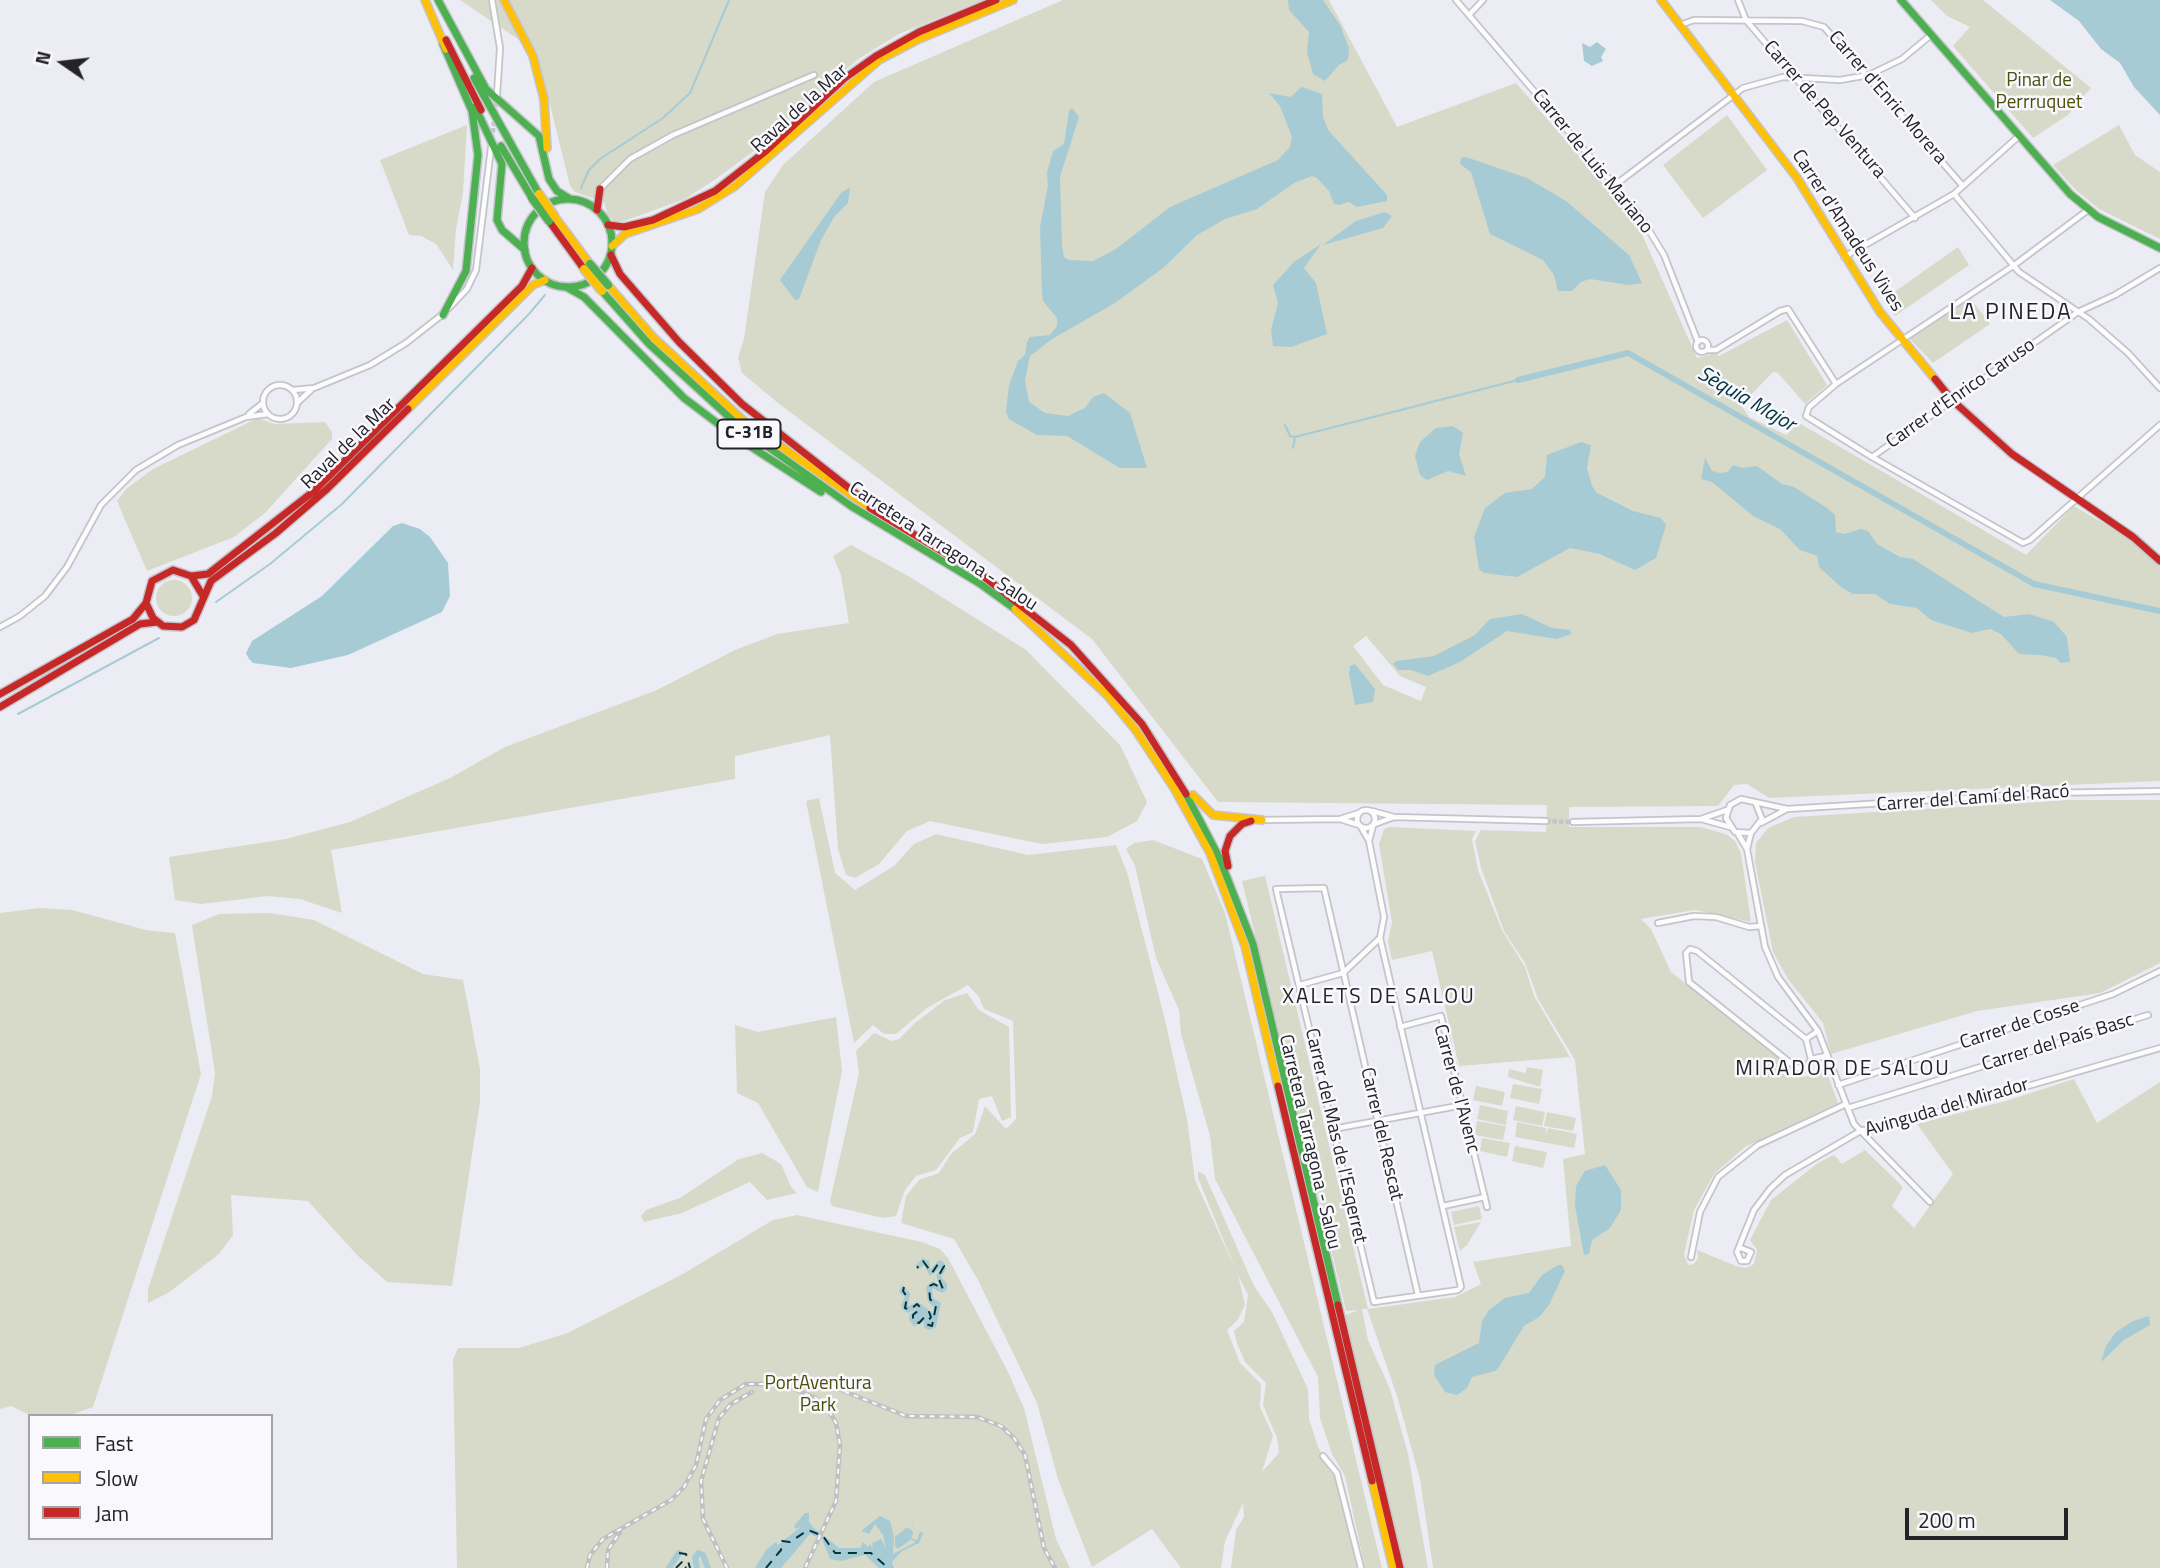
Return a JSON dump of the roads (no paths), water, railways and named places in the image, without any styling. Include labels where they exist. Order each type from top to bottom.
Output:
[{"type":"main road","points":[[426,0],[472,111],[478,155],[467,271],[443,315]]},
{"type":"main road","name":"C-31B","points":[[426,0],[495,136],[536,196]]},
{"type":"main road","points":[[437,0],[486,89],[539,136],[551,184],[570,199]]},
{"type":"main road","name":"C-31B","points":[[437,0],[492,115],[536,196]]},
{"type":"main road","points":[[504,0],[525,35],[538,73],[545,111],[547,172]]},
{"type":"main road","name":"Raval de la Mar","points":[[608,225],[624,227],[653,220],[715,191],[766,150],[845,78],[876,56],[919,32],[996,0]]},
{"type":"main road","name":"Raval de la Mar","points":[[611,251],[625,234],[698,209],[735,186],[840,91],[879,60],[918,40],[1013,0]]},
{"type":"main road","name":"Carrer d'Amadeus Vives","points":[[1661,0],[1801,184],[1843,257],[1901,339],[1952,400],[2012,454],[2075,500],[2133,537],[2160,561]]},
{"type":"main road","points":[[1901,0],[2019,136],[2088,210],[2160,248]]},
{"type":"main road","points":[[443,44],[501,158],[503,179],[496,208],[499,225],[525,250],[532,268],[545,280],[584,297],[684,398],[733,435],[849,510],[921,548]]},
{"type":"main road","points":[[597,210],[600,189]]},
{"type":"main road","points":[[583,202],[600,189]]},
{"type":"main road","name":"Carretera Tarragona - Salou","points":[[536,196],[649,344],[740,427],[851,506],[921,548],[1031,621],[1099,686],[1135,729],[1164,771],[1210,853],[1245,946],[1393,1568]]},
{"type":"main road","points":[[525,250],[527,229],[536,214],[553,202],[570,199],[583,202],[597,210],[608,225],[611,251],[620,274],[679,342],[742,404],[806,457],[919,538]]},
{"type":"main road","points":[[566,287],[583,285],[594,279],[603,270],[611,251]]},
{"type":"main road","name":"Raval de la Mar","points":[[0,694],[133,619],[146,603],[149,585],[161,574],[179,571],[191,576],[208,574],[314,491],[508,301],[527,281],[532,268]]},
{"type":"main road","name":"Raval de la Mar","points":[[0,707],[82,661],[140,624],[157,622],[169,627],[188,624],[201,609],[203,596],[211,581],[276,533],[327,489],[533,285],[545,280]]},
{"type":"main road","name":"Carretera Tarragona - Salou","points":[[605,288],[654,338],[744,421],[854,499],[983,576],[1071,645],[1128,707],[1161,754],[1207,830],[1235,892],[1271,1017],[1400,1568]]},
{"type":"main road","points":[[191,576],[199,585],[203,596]]},
{"type":"main road","points":[[146,603],[157,622]]},
{"type":"main road","points":[[1161,754],[1208,812],[1227,818],[1262,820]]},
{"type":"main road","points":[[1235,892],[1225,856],[1226,846],[1242,824],[1262,820]]},
{"type":"street","points":[[492,0],[499,38],[498,95]]},
{"type":"street","name":"Carrer de Luis Mariano","points":[[1456,0],[1639,214],[1664,255],[1698,342],[1706,342],[1707,350],[1716,350],[1787,309],[1836,384]]},
{"type":"street","points":[[1469,15],[1483,0]]},
{"type":"street","name":"Carrer de Pep Ventura","points":[[1738,0],[1746,20],[1915,218]]},
{"type":"street","name":"Carrer d'Enric Morera","points":[[1680,25],[1694,20],[1801,20],[1820,25],[1832,33],[1962,185]]},
{"type":"street","points":[[1615,186],[1733,95],[1760,81],[1794,76],[1840,80],[1869,75],[1902,59],[1931,35]]},
{"type":"street","points":[[600,189],[630,159],[673,135],[814,75]]},
{"type":"street","points":[[1843,257],[1954,194],[2019,136]]},
{"type":"street","points":[[246,417],[263,402],[265,394],[273,387],[283,385],[293,390],[314,388],[370,365],[406,343],[443,315],[467,289],[476,270],[491,148]]},
{"type":"street","points":[[1954,194],[2013,266],[2078,312],[2128,353],[2160,388]]},
{"type":"street","points":[[2088,210],[2013,266],[1836,384],[1806,411],[1808,420],[2023,543],[2030,540],[2160,425]]},
{"type":"street","name":"Carrer d'Enrico Caruso","points":[[1872,457],[2078,312],[2115,295],[2160,268]]},
{"type":"street","points":[[0,627],[20,616],[45,596],[67,567],[101,505],[136,470],[171,449],[246,417],[268,414],[280,420],[288,418],[298,403],[314,388]]},
{"type":"street","points":[[293,390],[298,403]]},
{"type":"street","points":[[263,402],[268,414]]},
{"type":"street","name":"Carrer del Camí del Racó","points":[[1756,803],[1787,809],[2046,793],[2160,791]]},
{"type":"street","points":[[1701,819],[1728,809],[1741,799],[1756,803],[1762,815],[1760,823],[1751,833],[1747,849]]},
{"type":"street","points":[[1728,809],[1730,827]]},
{"type":"street","name":"Carrer del Camí del Racó","points":[[1760,823],[1787,809]]},
{"type":"street","points":[[1262,820],[1340,819],[1370,811],[1394,817],[1546,821]]},
{"type":"street","points":[[1369,841],[1374,815],[1370,811]]},
{"type":"street","points":[[1360,813],[1361,825],[1369,841],[1384,916],[1380,938],[1443,1206],[1459,1288],[1418,1295]]},
{"type":"street","points":[[1340,819],[1361,825],[1373,825],[1394,817]]},
{"type":"street","points":[[1573,822],[1701,819],[1730,827],[1738,833],[1747,849],[1765,947],[1778,977],[1818,1031],[1854,1124],[1930,1202]]},
{"type":"street","points":[[1738,833],[1751,833]]},
{"type":"street","name":"Carrer del Rescat","points":[[1276,889],[1324,888],[1418,1295]]},
{"type":"street","name":"Carrer del Mas de l'Esqerret","points":[[1276,889],[1374,1302],[1418,1295]]},
{"type":"street","points":[[1658,923],[1694,916],[1716,917],[1749,927],[1761,926]]},
{"type":"street","points":[[1300,985],[1343,973],[1380,938]]},
{"type":"street","points":[[1690,949],[1698,951],[1806,1039],[1811,1059],[1802,1070],[1689,982],[1686,953],[1690,949]]},
{"type":"street","name":"Carrer de Cosse","points":[[1838,1085],[2113,994],[2160,971]]},
{"type":"street","name":"Carrer de l'Avenc","points":[[1400,1027],[1441,1016],[1487,1207]]},
{"type":"street","name":"Carrer del País Basc","points":[[1691,1256],[1699,1212],[1718,1177],[1758,1145],[1847,1106],[2148,1016]]},
{"type":"street","points":[[1806,1039],[1818,1031]]},
{"type":"street","name":"Avinguda del Mirador","points":[[1741,1248],[1744,1231],[1754,1210],[1770,1189],[1793,1170],[1862,1130],[1875,1130],[2160,1048]]},
{"type":"street","points":[[1811,1059],[1826,1056]]},
{"type":"street","points":[[1333,1129],[1463,1105]]},
{"type":"street","points":[[1443,1206],[1485,1197]]},
{"type":"street","points":[[1323,1456],[1337,1473],[1361,1568]]},
{"type":"water","points":[[1288,0],[1323,0],[1340,25],[1349,48],[1348,60],[1339,65],[1325,81],[1313,74],[1307,52],[1309,32],[1289,10]]},
{"type":"water","points":[[2050,0],[2160,0],[2160,115],[2134,87],[2120,63],[2101,49],[2079,21]]},
{"type":"water","points":[[1597,42],[1606,49],[1601,57],[1603,61],[1592,66],[1584,61],[1582,43],[1590,47]]},
{"type":"water","points":[[1302,87],[1322,94],[1323,117],[1328,130],[1387,195],[1387,201],[1357,207],[1349,202],[1339,205],[1334,204],[1329,191],[1317,178],[1312,176],[1294,183],[1257,209],[1225,219],[1197,235],[1163,268],[1115,303],[1052,339],[1030,356],[1025,381],[1029,402],[1045,413],[1068,416],[1085,408],[1093,397],[1104,393],[1130,413],[1147,468],[1120,468],[1067,436],[1037,435],[1009,419],[1006,412],[1009,385],[1018,361],[1025,355],[1027,342],[1030,337],[1050,335],[1057,326],[1057,318],[1043,301],[1040,227],[1048,186],[1047,172],[1053,151],[1064,144],[1069,111],[1072,108],[1079,117],[1060,177],[1062,246],[1064,257],[1069,260],[1093,261],[1116,249],[1170,207],[1278,160],[1290,147],[1292,137],[1280,106],[1269,93],[1290,97]]},
{"type":"water","points":[[1466,157],[1527,178],[1566,201],[1629,255],[1642,283],[1629,285],[1590,279],[1581,282],[1572,291],[1558,291],[1554,275],[1543,260],[1490,234],[1471,172],[1460,164],[1461,158]]},
{"type":"water","points":[[850,187],[848,203],[834,217],[821,240],[799,299],[795,300],[780,280],[841,193]]},
{"type":"water","points":[[1385,212],[1392,216],[1383,228],[1323,245],[1356,221]]},
{"type":"water","points":[[1321,244],[1304,268],[1316,283],[1327,334],[1291,347],[1273,346],[1271,330],[1278,303],[1273,285],[1294,262]]},
{"type":"water","points":[[1453,426],[1463,433],[1459,454],[1466,476],[1448,471],[1427,480],[1420,475],[1415,456],[1420,442],[1436,428]]},
{"type":"water","points":[[1581,442],[1591,445],[1587,468],[1597,493],[1633,511],[1661,518],[1666,525],[1656,558],[1635,570],[1600,554],[1570,548],[1517,577],[1484,573],[1479,569],[1474,537],[1485,508],[1505,493],[1532,489],[1545,477],[1547,455]]},
{"type":"water","points":[[1705,458],[1712,471],[1720,473],[1728,472],[1733,465],[1742,468],[1757,466],[1782,484],[1794,487],[1827,508],[1835,515],[1836,532],[1844,534],[1861,529],[1868,531],[1877,544],[1900,557],[1913,559],[2004,617],[2029,614],[2054,622],[2067,637],[2070,662],[2061,663],[2056,658],[2019,654],[2001,634],[1990,629],[1972,633],[1931,620],[1917,608],[1890,604],[1875,594],[1853,594],[1819,567],[1817,556],[1800,550],[1780,529],[1753,516],[1712,482],[1701,479]]},
{"type":"water","points":[[402,523],[420,529],[430,537],[448,563],[450,596],[442,612],[348,655],[291,668],[253,663],[249,659],[246,653],[252,641],[322,596],[393,526]]},
{"type":"water","points":[[1522,614],[1552,628],[1570,630],[1571,634],[1557,639],[1507,631],[1460,662],[1428,676],[1411,670],[1398,670],[1393,664],[1396,661],[1434,656],[1475,635],[1490,619]]},
{"type":"water","points":[[1355,664],[1375,689],[1373,702],[1355,705],[1349,674],[1350,666]]},
{"type":"water","points":[[1605,1165],[1621,1190],[1621,1210],[1610,1228],[1592,1240],[1589,1254],[1584,1255],[1575,1206],[1576,1186],[1585,1171]]},
{"type":"water","points":[[923,1258],[929,1261],[930,1270],[939,1260],[944,1262],[946,1269],[941,1277],[947,1284],[947,1289],[942,1293],[932,1288],[933,1298],[941,1303],[936,1327],[930,1330],[924,1328],[924,1322],[914,1326],[909,1320],[910,1314],[919,1308],[908,1313],[903,1310],[901,1305],[905,1297],[899,1292],[902,1285],[910,1293],[908,1306],[918,1302],[933,1313],[934,1307],[928,1302],[926,1287],[933,1281],[941,1287],[936,1276],[942,1267],[930,1276],[924,1265],[919,1269],[915,1266]]},
{"type":"water","points":[[1562,1265],[1565,1271],[1549,1305],[1539,1317],[1524,1326],[1499,1367],[1495,1371],[1472,1377],[1467,1388],[1457,1395],[1445,1392],[1434,1375],[1435,1365],[1479,1343],[1482,1321],[1489,1310],[1505,1298],[1529,1293],[1542,1275]]},
{"type":"water","points":[[2149,1316],[2150,1325],[2124,1340],[2101,1362],[2106,1346],[2116,1332],[2133,1321]]},
{"type":"water","points":[[805,1513],[809,1513],[809,1522],[814,1528],[839,1548],[860,1548],[863,1542],[868,1547],[870,1544],[873,1549],[872,1543],[881,1539],[886,1548],[883,1535],[875,1524],[869,1534],[861,1531],[880,1516],[890,1521],[894,1537],[893,1554],[916,1542],[910,1539],[913,1521],[911,1538],[917,1540],[920,1532],[923,1533],[919,1543],[902,1551],[892,1562],[894,1568],[879,1568],[865,1555],[841,1561],[830,1559],[822,1539],[810,1534],[781,1568],[755,1568],[766,1550],[776,1542],[778,1545],[802,1526],[796,1529],[794,1526]]},
{"type":"waterway","points":[[581,188],[589,170],[600,159],[663,118],[690,93],[729,0]]},
{"type":"waterway","points":[[216,602],[270,564],[342,504],[545,295]]},
{"type":"waterway","name":"Sèquia Major","points":[[1518,380],[1628,353],[2034,584],[2160,611]]},
{"type":"waterway","name":"Sèquia Major","points":[[1285,425],[1290,436],[1295,437],[1518,380]]},
{"type":"waterway","name":"Sèquia Major","points":[[1293,448],[1295,437]]},
{"type":"waterway","points":[[18,714],[159,638]]},
{"type":"waterway","points":[[907,1531],[910,1533],[908,1538],[898,1545],[898,1538],[907,1531]]},
{"type":"waterway","points":[[669,1568],[679,1553]]},
{"type":"waterway","points":[[697,1568],[695,1558],[698,1553],[703,1555],[708,1568]]},
{"type":"tunnel","points":[[492,139],[497,99]]},
{"type":"tunnel","points":[[1546,821],[1573,822]]},
{"type":"railway","points":[[587,1568],[590,1555],[603,1539],[671,1500],[684,1487],[696,1465],[706,1419],[720,1400],[746,1384],[784,1384]]},
{"type":"railway","points":[[795,1384],[841,1390],[906,1416],[977,1417],[1001,1426],[1014,1438],[1025,1455],[1044,1548],[1055,1568]]},
{"type":"railway","points":[[796,1390],[816,1398],[829,1411],[836,1423],[840,1445],[836,1501],[805,1568]]},
{"type":"railway","points":[[727,1568],[703,1519],[701,1481],[719,1418],[731,1404],[752,1392]]},
{"type":"railway","points":[[607,1568],[608,1550],[620,1532]]},
{"type":"district","name":"LA PINEDA","points":[[2011,313]]},
{"type":"district","name":"XALETS DE SALOU","points":[[1379,998]]},
{"type":"district","name":"MIRADOR DE SALOU","points":[[1843,1070]]},
{"type":"park label","name":"Pinar de Perrruquet","points":[[2039,92]]},
{"type":"park label","name":"PortAventura Park","points":[[818,1395]]}]
